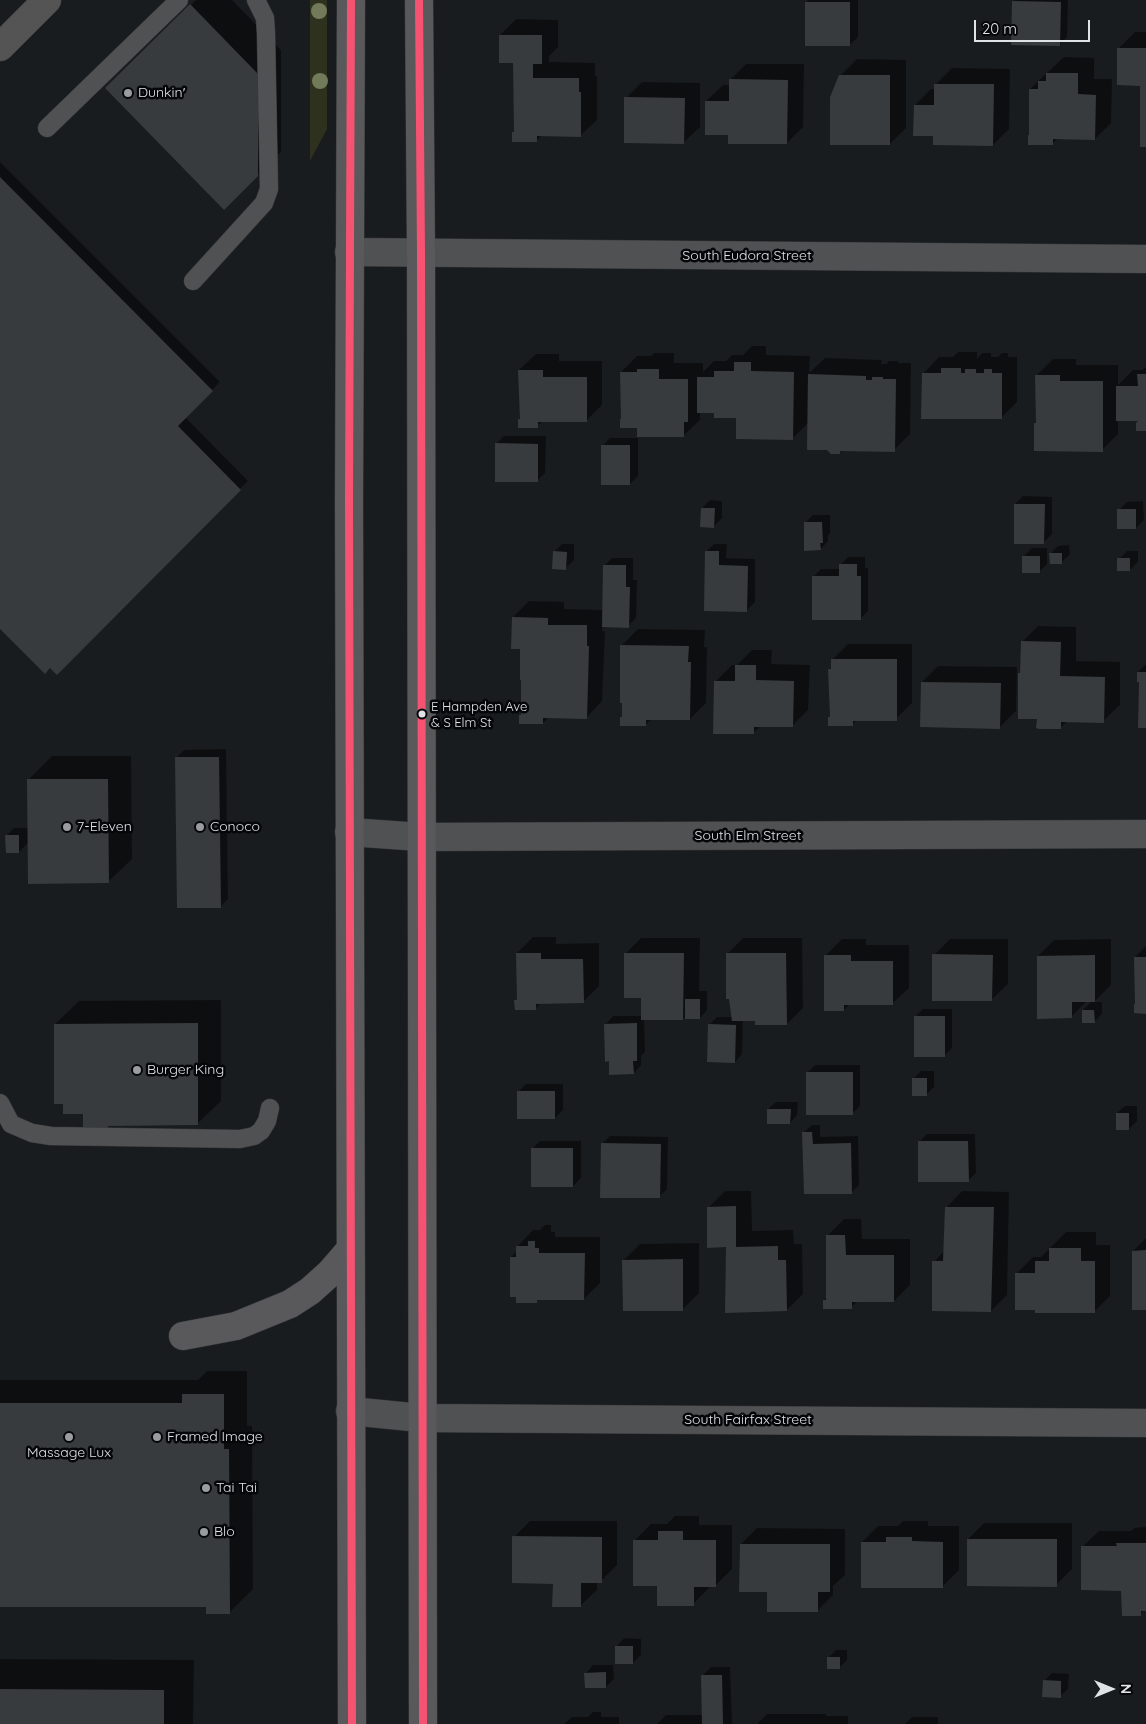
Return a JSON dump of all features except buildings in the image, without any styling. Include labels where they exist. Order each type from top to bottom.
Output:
[{"type":"highway","points":[[351,0],[349,832],[352,1724]]},
{"type":"highway","points":[[419,0],[423,1724]]},
{"type":"highway","points":[[183,1336],[236,1326],[290,1304],[330,1273],[350,1250]]},
{"type":"street","points":[[0,47],[46,0]]},
{"type":"street","name":"South Eudora Street","points":[[349,252],[1146,259]]},
{"type":"street","name":"South Elm Street","points":[[349,832],[421,837],[1146,834]]},
{"type":"street","name":"South Fairfax Street","points":[[350,1411],[421,1418],[1146,1423]]},
{"type":"lane","points":[[47,128],[179,0]]},
{"type":"lane","points":[[193,281],[264,203],[269,189],[265,18],[256,0]]},
{"type":"lane","points":[[0,1103],[11,1124],[32,1133],[51,1136],[240,1139],[254,1136],[261,1132],[267,1122],[270,1108]]},
{"type":"green space","points":[[310,0],[327,0],[327,129],[310,161]]},
{"type":"transit line","points":[[351,0],[349,499],[352,1724]]},
{"type":"transit line","points":[[419,0],[423,1724]]},
{"type":"place","name":"Dunkin'","points":[[128,93]]},
{"type":"place","name":"E Hampden Ave & S Elm St","points":[[422,714]]},
{"type":"place","name":"7-Eleven","points":[[67,827]]},
{"type":"place","name":"Conoco","points":[[200,827]]},
{"type":"place","name":"Burger King","points":[[137,1070]]},
{"type":"place","name":"Massage Lux","points":[[69,1437]]},
{"type":"place","name":"Framed Image","points":[[157,1437]]},
{"type":"place","name":"Tai Tai","points":[[206,1488]]},
{"type":"place","name":"Blo","points":[[204,1532]]}]
